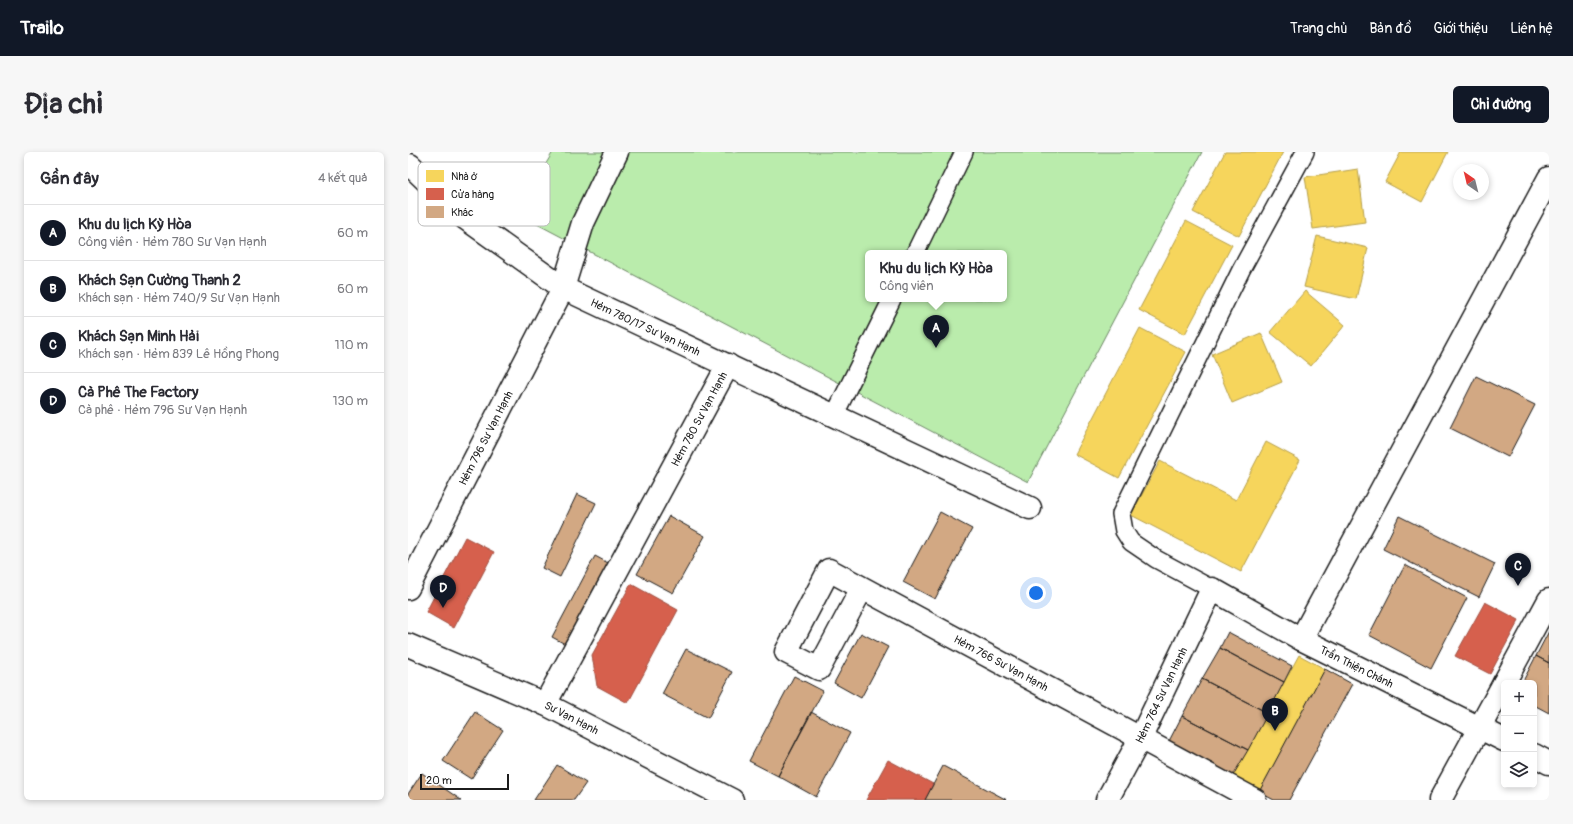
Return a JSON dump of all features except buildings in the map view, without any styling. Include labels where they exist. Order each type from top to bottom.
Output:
[{"type":"street","name":"Hẻm 796 Sư Vạn Hạnh","points":[[408,588],[563,288],[582,223],[617,152]]},
{"type":"street","name":"Hẻm 780/17 Sư Vạn Hạnh","points":[[409,166],[418,174]]},
{"type":"street","points":[[1301,639],[1549,178]]},
{"type":"street","name":"Hẻm 780/17 Sư Vạn Hạnh","points":[[476,226],[563,288],[728,364]]},
{"type":"street","name":"Hẻm 780 Sư Vạn Hạnh","points":[[545,704],[728,364],[834,416],[1030,508]]},
{"type":"street","name":"Hẻm 766 Sư Vạn Hạnh","points":[[862,588],[1140,739],[1256,800]]},
{"type":"street","name":"Trần Thiện Chánh","points":[[1212,589],[1301,639],[1501,738]]},
{"type":"street","name":"Hẻm 764 Sư Vạn Hạnh","points":[[1107,800],[1140,739],[1212,589]]},
{"type":"street","points":[[1506,680],[1549,600]]},
{"type":"street","name":"Sư Vạn Hạnh","points":[[408,645],[545,704],[732,800]]},
{"type":"street","points":[[1440,800],[1501,689]]},
{"type":"street","points":[[1537,757],[1549,763]]},
{"type":"lane","points":[[916,250],[964,152]]},
{"type":"lane","points":[[1212,589],[1156,558],[1131,542],[1124,531],[1121,514],[1241,270],[1304,152]]},
{"type":"lane","points":[[834,416],[891,302]]},
{"type":"green space","points":[[553,152],[1202,152],[1028,482],[541,226],[550,226],[550,162],[547,162]]},
{"type":"place","name":"Khu du lịch Kỳ Hòa","points":[[936,348]]},
{"type":"place","name":"Khách Sạn Minh Hải","points":[[1518,586]]},
{"type":"place","name":"Cà Phê The Factory","points":[[443,608]]},
{"type":"place","name":"Khách Sạn Cường Thanh 2","points":[[1275,731]]}]
